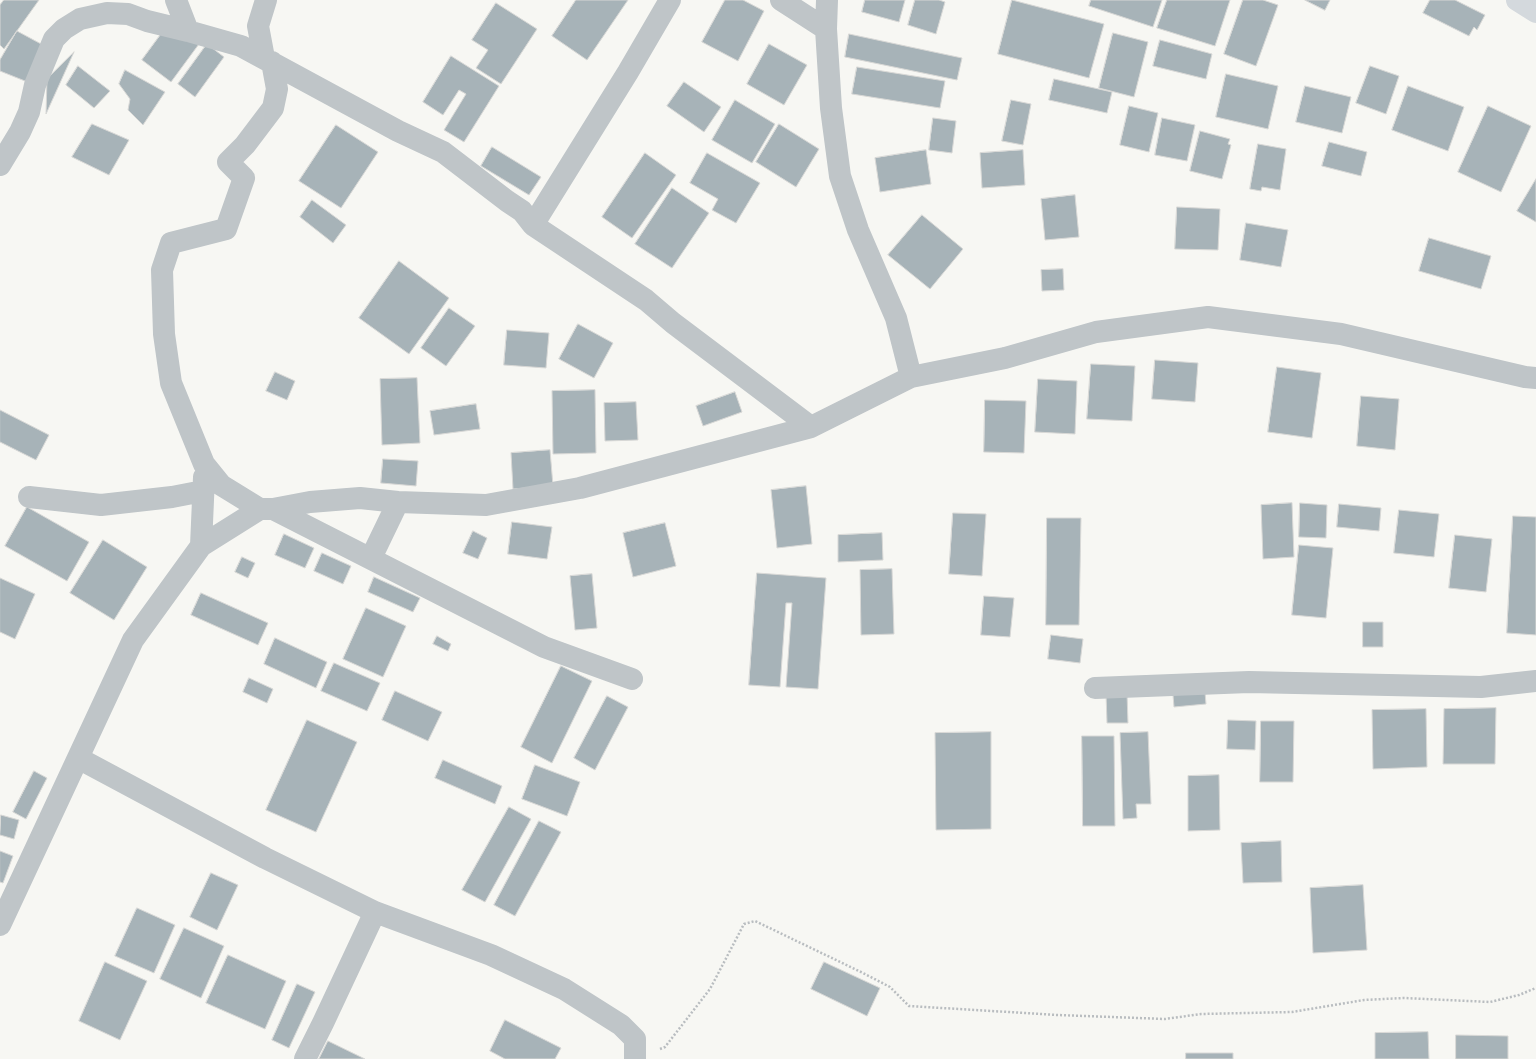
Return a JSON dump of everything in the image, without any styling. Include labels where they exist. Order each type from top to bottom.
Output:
[{"type":"street","points":[[176,0],[188,31]]},
{"type":"street","points":[[241,46],[258,26],[266,0]]},
{"type":"street","points":[[533,225],[628,72],[670,0]]},
{"type":"street","points":[[781,0],[826,29]]},
{"type":"street","points":[[827,0],[826,29],[831,108],[840,176],[858,230],[896,318],[911,377]]},
{"type":"street","points":[[1516,0],[1536,12]]},
{"type":"street","points":[[0,165],[20,132],[29,112],[35,85],[54,39],[64,28],[80,19],[108,13],[128,14],[147,21],[241,46],[391,127],[443,152],[522,211],[533,225],[646,300],[673,323],[811,427]]},
{"type":"street","points":[[258,26],[277,89],[273,108],[245,145],[228,162],[244,178],[226,229],[171,243],[162,270],[164,334],[171,383],[204,464],[221,485],[266,509],[371,558],[544,647],[632,678]]},
{"type":"street","points":[[1,919],[133,640],[201,546],[266,509],[310,502],[360,498],[398,502],[486,505],[572,489],[811,427],[911,377],[1005,358],[1096,332],[1208,317],[1341,334],[1525,377],[1536,378]]},
{"type":"street","points":[[201,546],[204,464]]},
{"type":"street","points":[[29,497],[102,505],[172,497],[203,491]]},
{"type":"street","points":[[371,558],[398,502]]},
{"type":"street","points":[[1095,688],[1249,682],[1481,687],[1536,682]]},
{"type":"street","points":[[78,758],[265,858],[375,912],[491,955],[564,989],[621,1025],[635,1039],[636,1058]]},
{"type":"street","points":[[305,1059],[375,912]]},
{"type":"path","points":[[636,1058],[665,1047],[710,989],[744,924],[755,921],[807,945],[890,987],[909,1006],[1058,1015],[1165,1019],[1201,1014],[1292,1012],[1370,1000],[1404,998],[1490,1002],[1519,995],[1536,988]]},
{"type":"building","points":[[4,0],[39,0],[4,49],[0,45],[0,5]]},
{"type":"building","points":[[576,0],[628,0],[587,60],[552,36]]},
{"type":"building","points":[[725,0],[743,0],[764,11],[738,61],[702,42]]},
{"type":"building","points":[[865,0],[905,0],[899,22],[862,12]]},
{"type":"building","points":[[915,0],[939,0],[945,2],[936,34],[908,25]]},
{"type":"building","points":[[1012,0],[1104,24],[1089,78],[998,54]]},
{"type":"building","points":[[1091,0],[1162,0],[1153,27],[1089,6]]},
{"type":"building","points":[[1167,0],[1230,0],[1215,46],[1157,28]]},
{"type":"building","points":[[1243,0],[1263,0],[1278,5],[1256,66],[1224,54]]},
{"type":"building","points":[[1305,0],[1330,0],[1325,10]]},
{"type":"building","points":[[1430,0],[1455,0],[1485,15],[1477,30],[1474,27],[1469,36],[1423,13]]},
{"type":"building","points":[[496,3],[537,29],[501,84],[476,68],[488,50],[472,40]]},
{"type":"building","points":[[170,22],[199,44],[171,82],[142,60]]},
{"type":"building","points":[[17,31],[43,45],[35,85],[0,71],[0,60]]},
{"type":"building","points":[[1113,33],[1148,42],[1134,97],[1099,88]]},
{"type":"building","points":[[849,34],[962,58],[957,80],[845,57]]},
{"type":"building","points":[[1160,40],[1212,54],[1206,79],[1153,66]]},
{"type":"building","points":[[207,44],[224,57],[195,97],[178,84]]},
{"type":"building","points":[[769,44],[807,65],[784,105],[747,84]]},
{"type":"building","points":[[74,52],[46,114],[47,79]]},
{"type":"building","points":[[451,56],[499,86],[464,142],[444,130],[466,94],[459,90],[443,115],[423,102]]},
{"type":"building","points":[[78,66],[110,91],[94,108],[66,85]]},
{"type":"building","points":[[1370,66],[1399,76],[1386,114],[1356,103]]},
{"type":"building","points":[[857,67],[945,81],[940,108],[852,94]]},
{"type":"building","points":[[125,70],[165,92],[143,125],[128,110],[130,99],[119,84]]},
{"type":"building","points":[[1226,74],[1278,86],[1268,129],[1216,117]]},
{"type":"building","points":[[1054,79],[1112,92],[1107,113],[1049,100]]},
{"type":"building","points":[[684,82],[721,107],[704,132],[667,106]]},
{"type":"building","points":[[1305,86],[1351,97],[1342,133],[1296,122]]},
{"type":"building","points":[[1408,86],[1464,107],[1448,151],[1392,130]]},
{"type":"building","points":[[735,100],[775,124],[752,163],[712,140]]},
{"type":"building","points":[[1011,100],[1031,104],[1023,145],[1002,141]]},
{"type":"building","points":[[1129,106],[1158,113],[1149,152],[1120,145]]},
{"type":"building","points":[[1488,106],[1531,126],[1501,192],[1458,172]]},
{"type":"building","points":[[933,118],[956,121],[952,153],[929,150]]},
{"type":"building","points":[[1162,118],[1195,125],[1187,161],[1155,155]]},
{"type":"building","points":[[92,124],[129,140],[109,175],[72,157]]},
{"type":"building","points":[[779,124],[819,149],[796,187],[756,162]]},
{"type":"building","points":[[336,125],[378,152],[341,208],[299,181]]},
{"type":"building","points":[[1200,131],[1230,139],[1228,144],[1231,145],[1222,179],[1190,171]]},
{"type":"building","points":[[1329,142],[1367,152],[1361,176],[1322,166]]},
{"type":"building","points":[[1258,144],[1286,149],[1280,190],[1262,187],[1261,191],[1250,189]]},
{"type":"building","points":[[492,147],[541,177],[529,195],[481,166]]},
{"type":"building","points":[[926,150],[931,184],[880,192],[875,158]]},
{"type":"building","points":[[1023,150],[1025,185],[982,188],[980,153]]},
{"type":"building","points":[[645,153],[676,175],[632,238],[602,217]]},
{"type":"building","points":[[707,153],[760,183],[736,223],[712,210],[718,199],[690,183]]},
{"type":"building","points":[[1536,179],[1536,222],[1517,211]]},
{"type":"building","points":[[672,188],[709,213],[672,268],[635,244]]},
{"type":"building","points":[[1075,195],[1079,237],[1045,240],[1041,199]]},
{"type":"building","points":[[312,200],[346,225],[333,243],[300,217]]},
{"type":"building","points":[[1177,207],[1220,209],[1218,250],[1175,249]]},
{"type":"building","points":[[922,215],[963,249],[930,289],[888,255]]},
{"type":"building","points":[[1246,223],[1288,230],[1281,267],[1240,260]]},
{"type":"building","points":[[1429,238],[1491,256],[1481,289],[1419,271]]},
{"type":"building","points":[[399,261],[449,298],[409,354],[359,318]]},
{"type":"building","points":[[1063,269],[1064,290],[1042,291],[1041,270]]},
{"type":"building","points":[[449,308],[475,326],[446,366],[421,348]]},
{"type":"building","points":[[578,324],[613,343],[594,378],[559,359]]},
{"type":"building","points":[[507,330],[549,333],[546,368],[504,365]]},
{"type":"building","points":[[1155,360],[1198,363],[1195,402],[1152,399]]},
{"type":"building","points":[[1091,364],[1135,366],[1132,421],[1087,419]]},
{"type":"building","points":[[1277,367],[1321,373],[1312,438],[1268,432]]},
{"type":"building","points":[[275,372],[295,381],[287,400],[266,391]]},
{"type":"building","points":[[417,378],[420,443],[382,445],[380,379]]},
{"type":"building","points":[[1038,379],[1077,381],[1075,434],[1035,432]]},
{"type":"building","points":[[595,390],[596,453],[553,454],[552,391]]},
{"type":"building","points":[[735,392],[742,412],[703,426],[696,406]]},
{"type":"building","points":[[1361,396],[1399,399],[1395,450],[1357,446]]},
{"type":"building","points":[[985,400],[1026,401],[1024,453],[984,452]]},
{"type":"building","points":[[636,402],[638,440],[605,441],[604,403]]},
{"type":"building","points":[[476,404],[480,429],[434,435],[430,411]]},
{"type":"building","points":[[0,410],[49,435],[36,460],[0,442]]},
{"type":"building","points":[[550,450],[553,486],[513,489],[511,453]]},
{"type":"building","points":[[383,459],[418,461],[416,486],[381,483]]},
{"type":"building","points":[[806,486],[812,544],[777,548],[771,490]]},
{"type":"building","points":[[1292,503],[1294,557],[1263,559],[1261,505]]},
{"type":"building","points":[[1300,503],[1327,505],[1326,538],[1299,537]]},
{"type":"building","points":[[1339,504],[1381,508],[1379,531],[1337,527]]},
{"type":"building","points":[[27,507],[89,542],[67,581],[5,546]]},
{"type":"building","points":[[1399,510],[1439,514],[1434,557],[1394,553]]},
{"type":"building","points":[[953,513],[986,514],[982,576],[949,574]]},
{"type":"building","points":[[1513,516],[1536,517],[1536,635],[1507,633]]},
{"type":"building","points":[[1047,518],[1081,518],[1079,625],[1046,625]]},
{"type":"building","points":[[512,522],[552,527],[547,559],[508,554]]},
{"type":"building","points":[[665,523],[676,566],[633,577],[623,533]]},
{"type":"building","points":[[473,531],[487,538],[478,559],[463,553]]},
{"type":"building","points":[[882,533],[883,560],[838,562],[838,535]]},
{"type":"building","points":[[284,534],[314,548],[305,568],[275,555]]},
{"type":"building","points":[[1455,535],[1492,539],[1486,592],[1449,588]]},
{"type":"building","points":[[103,540],[147,567],[114,620],[70,593]]},
{"type":"building","points":[[1299,545],[1333,548],[1326,618],[1292,615]]},
{"type":"building","points":[[322,553],[351,566],[343,584],[314,571]]},
{"type":"building","points":[[242,557],[255,563],[248,578],[235,572]]},
{"type":"building","points":[[892,569],[894,634],[861,635],[860,570]]},
{"type":"building","points":[[757,573],[826,578],[818,689],[786,687],[792,603],[786,603],[780,687],[749,685]]},
{"type":"building","points":[[592,574],[597,628],[575,630],[570,576]]},
{"type":"building","points":[[374,577],[420,598],[413,612],[368,592]]},
{"type":"building","points":[[0,578],[35,594],[15,639],[0,632]]},
{"type":"building","points":[[201,593],[268,623],[258,645],[191,615]]},
{"type":"building","points":[[984,596],[1014,598],[1010,637],[981,635]]},
{"type":"building","points":[[366,608],[406,626],[383,677],[343,659]]},
{"type":"building","points":[[1363,622],[1383,622],[1383,647],[1363,647]]},
{"type":"building","points":[[1051,635],[1083,639],[1080,663],[1048,659]]},
{"type":"building","points":[[437,636],[451,644],[448,651],[433,644]]},
{"type":"building","points":[[275,638],[327,662],[316,688],[264,664]]},
{"type":"building","points":[[334,663],[380,683],[367,711],[321,691]]},
{"type":"building","points":[[561,666],[592,681],[552,763],[521,747]]},
{"type":"building","points":[[249,678],[273,689],[267,703],[243,692]]},
{"type":"building","points":[[395,691],[442,712],[428,741],[382,720]]},
{"type":"building","points":[[1205,692],[1206,704],[1174,707],[1173,695]]},
{"type":"building","points":[[1127,693],[1128,723],[1107,723],[1106,694]]},
{"type":"building","points":[[607,696],[628,707],[595,770],[574,758]]},
{"type":"building","points":[[1496,708],[1495,764],[1443,764],[1444,709]]},
{"type":"building","points":[[1426,709],[1427,767],[1373,769],[1372,710]]},
{"type":"building","points":[[307,720],[357,742],[316,832],[266,810]]},
{"type":"building","points":[[1228,720],[1256,721],[1255,750],[1227,749]]},
{"type":"building","points":[[1261,721],[1294,721],[1293,782],[1260,782]]},
{"type":"building","points":[[991,732],[991,829],[936,830],[935,733]]},
{"type":"building","points":[[1148,732],[1151,804],[1136,804],[1137,818],[1123,819],[1120,733]]},
{"type":"building","points":[[1082,736],[1114,736],[1115,826],[1083,826]]},
{"type":"building","points":[[443,760],[502,786],[495,804],[435,778]]},
{"type":"building","points":[[535,765],[580,782],[567,816],[522,799]]},
{"type":"building","points":[[34,771],[47,778],[26,819],[13,812]]},
{"type":"building","points":[[1219,775],[1220,830],[1188,831],[1188,776]]},
{"type":"building","points":[[509,807],[531,819],[485,902],[462,890]]},
{"type":"building","points":[[1,815],[19,820],[14,839],[0,835]]},
{"type":"building","points":[[539,821],[561,832],[515,916],[494,905]]},
{"type":"building","points":[[1281,841],[1282,882],[1243,883],[1241,843]]},
{"type":"building","points":[[0,851],[13,856],[3,883],[0,882]]},
{"type":"building","points":[[211,873],[238,885],[217,930],[190,917]]},
{"type":"building","points":[[1363,885],[1367,950],[1313,953],[1310,888]]},
{"type":"building","points":[[137,908],[175,925],[154,973],[115,956]]},
{"type":"building","points":[[184,928],[224,946],[201,998],[160,979]]},
{"type":"building","points":[[228,955],[286,981],[265,1029],[206,1003]]},
{"type":"building","points":[[105,962],[147,981],[120,1040],[79,1021]]},
{"type":"building","points":[[824,962],[880,988],[867,1016],[811,989]]},
{"type":"building","points":[[297,984],[315,992],[289,1048],[272,1040]]},
{"type":"building","points":[[505,1020],[561,1048],[555,1059],[505,1059],[490,1051]]},
{"type":"building","points":[[1428,1032],[1429,1059],[1375,1059],[1375,1033]]},
{"type":"building","points":[[1456,1035],[1508,1036],[1508,1059],[1456,1059]]},
{"type":"building","points":[[328,1041],[365,1059],[319,1059]]},
{"type":"building","points":[[1186,1053],[1233,1053],[1233,1059],[1186,1059]]}]
